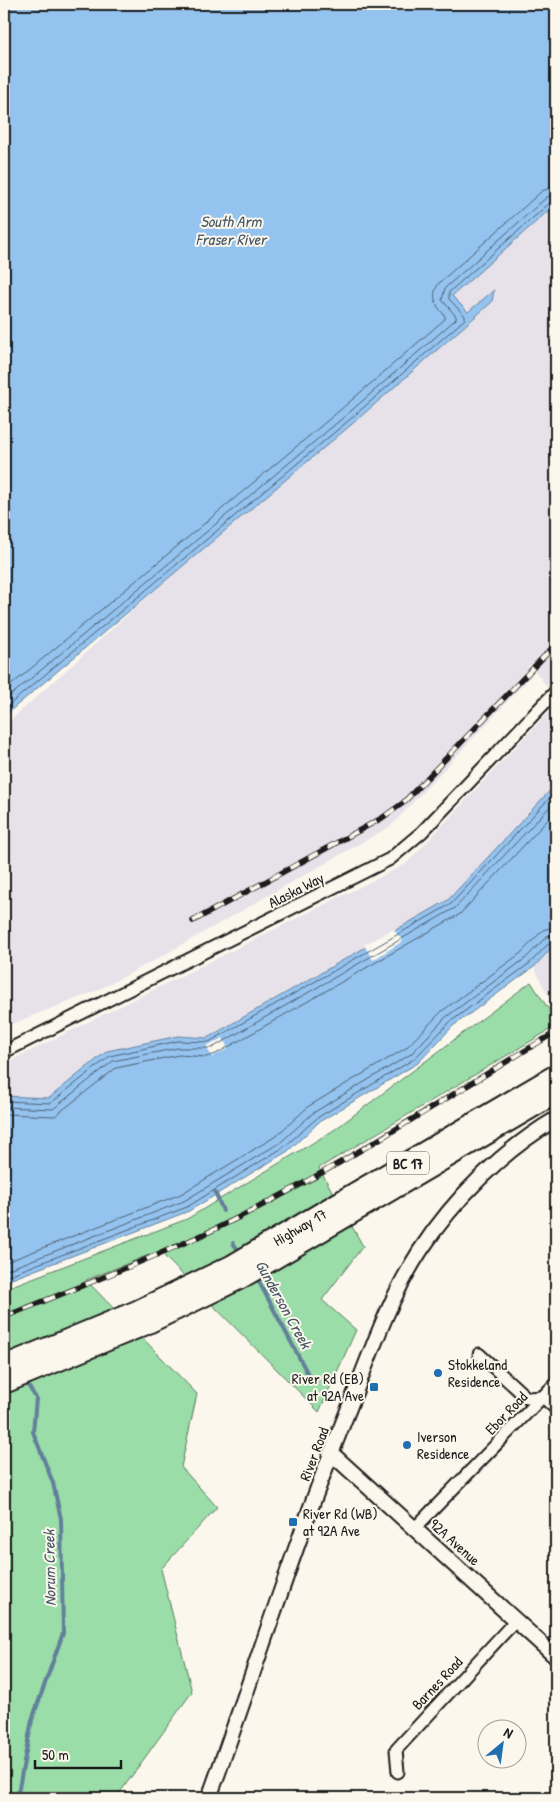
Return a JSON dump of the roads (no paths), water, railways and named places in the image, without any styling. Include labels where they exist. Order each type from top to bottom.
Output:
[{"type":"highway","name":"Highway 17","points":[[264,1256],[556,1075]]},
{"type":"highway","name":"Highway 17","points":[[4,1366],[144,1325],[556,1093]]},
{"type":"highway","name":"Highway 17","points":[[4,1383],[60,1351]]},
{"type":"street","name":"Alaska Way","points":[[4,1052],[390,859],[422,832],[556,691]]},
{"type":"street","name":"River Road","points":[[209,1798],[331,1453],[395,1297],[420,1251],[448,1214],[480,1178],[515,1148],[556,1119]]},
{"type":"street","points":[[478,1354],[527,1398],[543,1397],[556,1409]]},
{"type":"street","name":"Ebor Road","points":[[415,1528],[556,1383]]},
{"type":"street","name":"92A Avenue","points":[[331,1453],[556,1657]]},
{"type":"street","name":"Barnes Road","points":[[398,1772],[396,1750],[516,1620]]},
{"type":"water","name":"South Arm Fraser River","points":[[4,4],[556,4],[556,204],[452,296],[468,312],[494,290],[492,302],[351,425],[4,716]]},
{"type":"water","points":[[556,784],[556,943],[534,967],[453,1026],[418,1063],[319,1122],[288,1151],[189,1211],[4,1282],[4,1096],[49,1098],[107,1051],[178,1036],[207,1038],[448,900]]},
{"type":"waterway","name":"Gunderson Creek","points":[[215,1192],[223,1211]]},
{"type":"waterway","name":"Gunderson Creek","points":[[233,1243],[241,1254]]},
{"type":"waterway","name":"Gunderson Creek","points":[[256,1276],[310,1378]]},
{"type":"waterway","name":"Norum Creek","points":[[4,1345],[11,1358]]},
{"type":"waterway","name":"Norum Creek","points":[[17,1798],[32,1720],[63,1633],[61,1519],[53,1483],[33,1432],[36,1398],[25,1381]]},
{"type":"railway","points":[[193,921],[382,818],[403,803],[556,644]]},
{"type":"railway","points":[[4,1317],[161,1253],[257,1208],[387,1135],[556,1032]]},
{"type":"place","name":"Stokkeland Residence","points":[[438,1373]]},
{"type":"place","name":"River Rd (EB) at 92A Ave","points":[[374,1387]]},
{"type":"place","name":"Iverson Residence","points":[[407,1445]]},
{"type":"place","name":"River Rd (WB) at 92A Ave","points":[[293,1522]]}]
